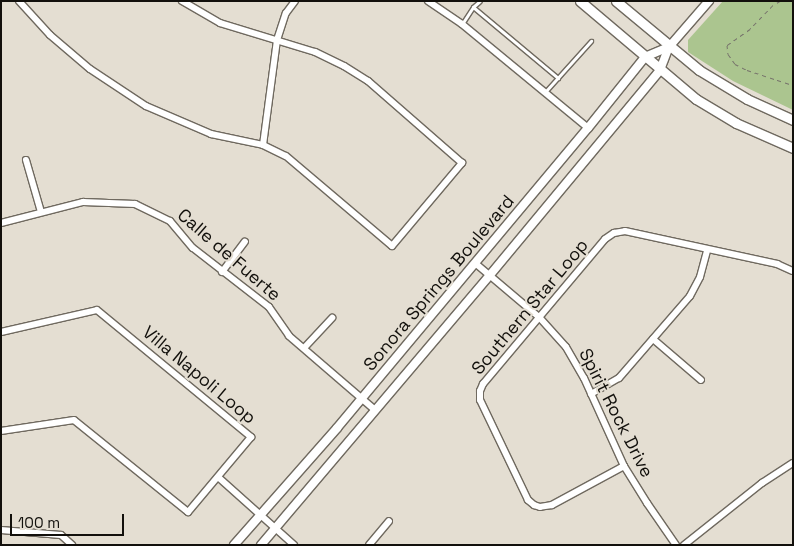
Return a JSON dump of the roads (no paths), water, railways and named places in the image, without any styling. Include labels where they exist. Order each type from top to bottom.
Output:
[{"type":"main road","points":[[580,1],[696,99],[736,123],[793,148]]},
{"type":"main road","points":[[616,1],[670,47],[718,82],[759,105],[793,120]]},
{"type":"street","points":[[20,1],[50,35],[90,69],[146,106],[211,134],[263,145],[286,156],[392,246],[462,163],[368,81],[315,52],[220,23],[182,1]]},
{"type":"street","points":[[263,145],[277,40],[286,13],[295,1]]},
{"type":"street","points":[[428,1],[462,24],[588,128]]},
{"type":"street","name":"Sonora Springs Boulevard","points":[[261,545],[490,275],[660,70],[670,47],[709,1]]},
{"type":"street","name":"Sonora Springs Boulevard","points":[[234,545],[475,264],[645,57],[670,47]]},
{"type":"street","points":[[26,160],[41,212]]},
{"type":"street","name":"Calle de Fuerte","points":[[1,223],[83,202],[135,204],[170,221],[193,248],[269,307],[289,336],[305,347],[375,410]]},
{"type":"street","name":"Southern Star Loop","points":[[624,466],[549,506],[537,506],[528,500],[480,394],[485,381],[605,239],[614,233],[625,231],[777,264],[793,271]]},
{"type":"street","points":[[222,272],[245,242]]},
{"type":"street","points":[[591,394],[619,378],[694,290],[700,277],[707,250]]},
{"type":"street","name":"Spirit Rock Drive","points":[[475,264],[539,317],[570,354],[591,394],[624,466],[676,545]]},
{"type":"street","name":"Villa Napoli Loop","points":[[1,332],[97,310],[251,437],[188,512],[74,420],[1,431]]},
{"type":"street","points":[[305,347],[332,318]]},
{"type":"street","points":[[653,339],[701,380]]},
{"type":"street","points":[[684,545],[762,483],[793,463]]},
{"type":"street","points":[[218,477],[294,545]]},
{"type":"street","points":[[369,545],[388,521]]},
{"type":"street","points":[[1,530],[61,535],[72,545]]},
{"type":"lane","points":[[462,24],[473,7],[480,1]]},
{"type":"lane","points":[[473,7],[558,78]]},
{"type":"lane","points":[[545,92],[591,41]]}]
